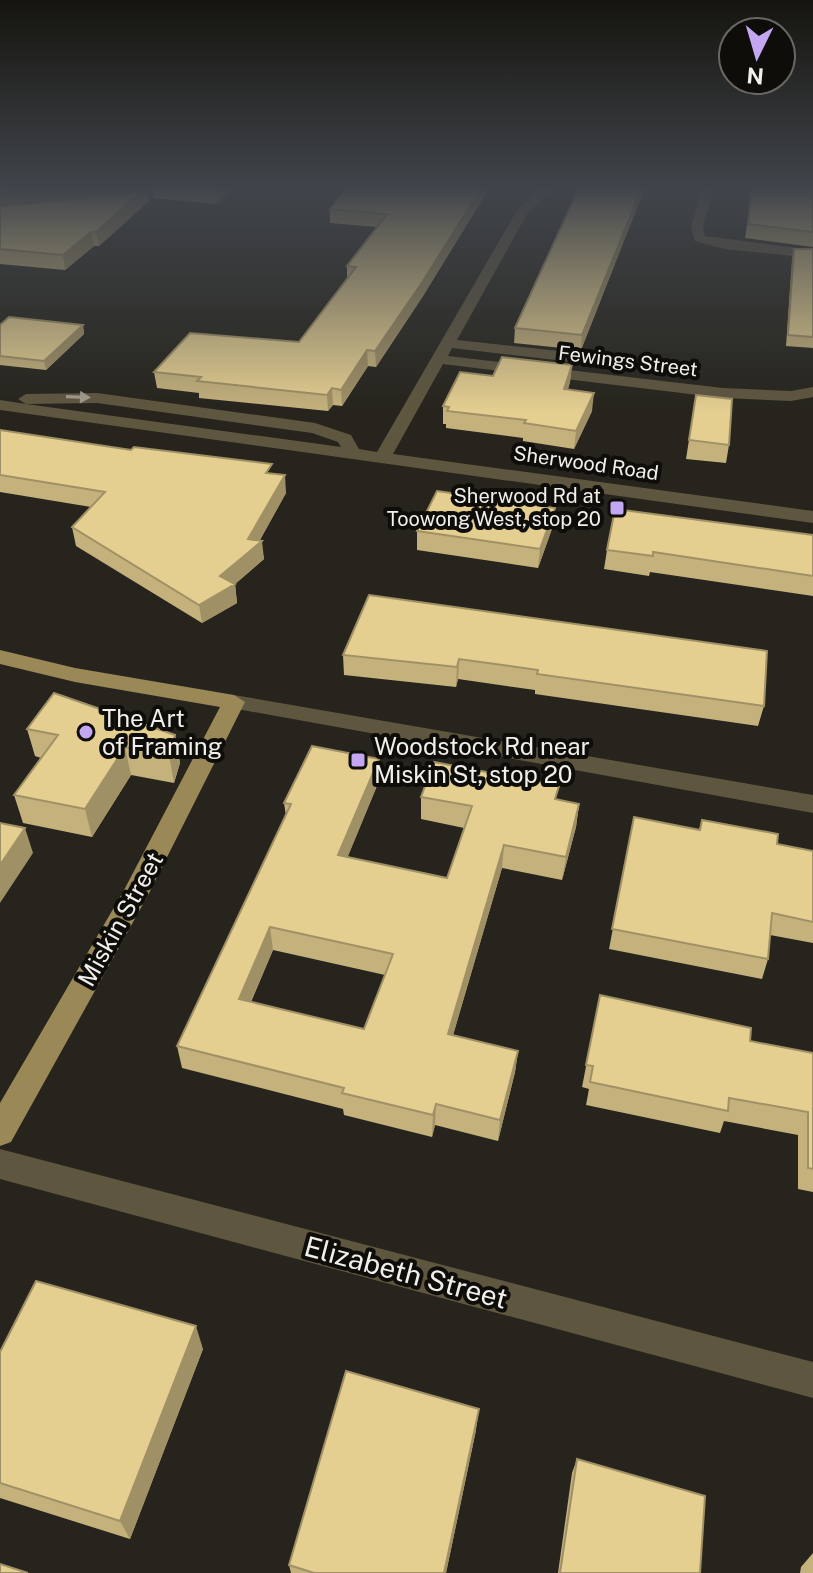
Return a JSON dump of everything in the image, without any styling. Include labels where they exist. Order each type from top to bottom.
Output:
[{"type":"main road","points":[[0,657],[75,675],[234,702]]},
{"type":"main road","name":"Miskin Street","points":[[0,1132],[134,897],[234,702]]},
{"type":"street","points":[[383,457],[493,263]]},
{"type":"street","points":[[448,343],[651,366]]},
{"type":"street","name":"Fewings Street","points":[[439,359],[723,393],[791,396],[813,392]]},
{"type":"street","name":"Sherwood Road","points":[[0,404],[813,517]]},
{"type":"street","points":[[234,702],[813,804]]},
{"type":"street","name":"Elizabeth Street","points":[[0,1164],[813,1380]]},
{"type":"building","points":[[349,263],[434,263],[375,351],[367,350],[341,390],[332,388],[327,395],[197,381],[201,377],[154,372],[190,333],[299,342],[356,267],[347,266]]},
{"type":"building","points":[[544,263],[611,263],[582,335],[515,328]]},
{"type":"building","points":[[793,263],[813,263],[813,337],[788,335]]},
{"type":"building","points":[[9,317],[83,325],[44,361],[0,356],[0,325]]},
{"type":"building","points":[[502,357],[572,365],[564,389],[594,393],[576,431],[524,423],[526,420],[447,411],[449,407],[443,406],[460,372],[493,376]]},
{"type":"building","points":[[696,395],[732,399],[729,445],[689,440]]},
{"type":"building","points":[[0,430],[131,450],[134,447],[272,464],[266,473],[285,475],[248,539],[262,541],[220,576],[235,584],[199,605],[72,527],[105,492],[0,475]]},
{"type":"building","points":[[437,491],[555,508],[540,549],[417,531]]},
{"type":"building","points":[[615,509],[813,535],[813,576],[653,552],[653,556],[607,550]]},
{"type":"building","points":[[369,595],[767,651],[764,706],[537,674],[538,670],[459,659],[457,667],[343,655]]},
{"type":"building","points":[[54,693],[175,735],[169,755],[125,747],[85,809],[14,795],[58,735],[27,729]]},
{"type":"building","points":[[312,746],[379,759],[338,855],[447,878],[472,806],[421,797],[434,762],[559,786],[555,799],[579,804],[566,857],[504,845],[448,1034],[518,1051],[500,1120],[436,1104],[433,1115],[342,1093],[344,1088],[177,1046],[291,804],[284,803]],"holes":[[[270,927],[393,954],[364,1029],[239,999]]]},
{"type":"building","points":[[634,817],[700,830],[702,820],[778,834],[777,844],[813,851],[813,922],[772,913],[768,959],[612,929]]},
{"type":"building","points":[[0,823],[25,828],[0,865]]},
{"type":"building","points":[[600,995],[751,1028],[750,1041],[813,1053],[813,1169],[808,1168],[808,1112],[729,1098],[728,1111],[590,1082],[593,1066],[586,1065]]},
{"type":"building","points":[[36,1281],[196,1326],[120,1521],[0,1483],[0,1352]]},
{"type":"building","points":[[346,1371],[479,1409],[444,1573],[314,1573],[289,1565]]},
{"type":"building","points":[[577,1459],[705,1496],[700,1573],[560,1573]]},
{"type":"building","points":[[0,1564],[28,1573],[0,1573]]},
{"type":"place","name":"Sherwood Rd at Toowong West, stop 20","points":[[617,508]]},
{"type":"place","name":"The Art of Framing","points":[[86,732]]},
{"type":"place","name":"Woodstock Rd near Miskin St, stop 20","points":[[358,760]]}]
